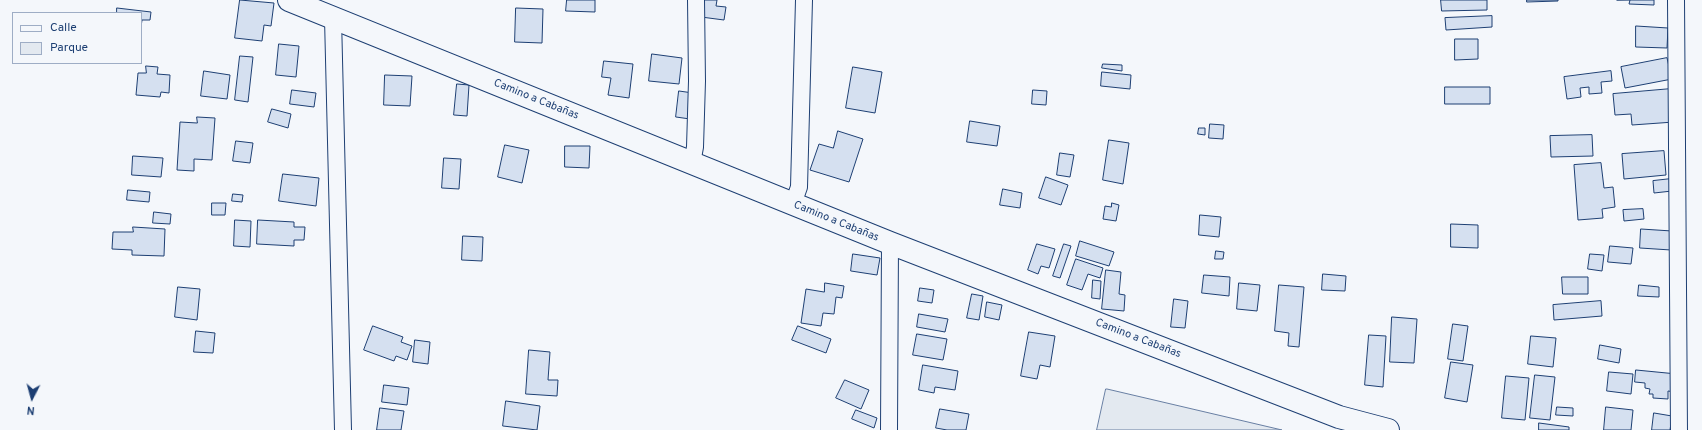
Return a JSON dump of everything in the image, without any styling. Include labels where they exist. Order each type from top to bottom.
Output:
[{"type":"street","name":"Camino a Cabañas","points":[[289,0],[890,243],[1340,417],[1388,430]]},
{"type":"street","points":[[692,163],[695,147],[697,81],[696,0]]},
{"type":"street","points":[[793,204],[799,187],[804,0]]},
{"type":"street","points":[[1676,0],[1679,430]]},
{"type":"street","points":[[333,18],[343,430]]},
{"type":"street","points":[[889,430],[890,243]]},
{"type":"green space","points":[[1107,389],[1282,430],[1097,430]]},
{"type":"building","points":[[240,0],[274,3],[271,26],[264,25],[262,41],[235,38]]},
{"type":"building","points":[[567,0],[595,0],[595,12],[566,11]]},
{"type":"building","points":[[703,0],[717,0],[716,6],[726,7],[724,20],[701,17]]},
{"type":"building","points":[[1441,0],[1487,0],[1487,10],[1442,11]]},
{"type":"building","points":[[1527,0],[1558,0],[1558,1],[1527,2]]},
{"type":"building","points":[[1630,0],[1654,0],[1654,5],[1629,4]]},
{"type":"building","points":[[117,8],[151,12],[150,20],[142,20],[142,12],[117,12]]},
{"type":"building","points":[[516,8],[543,9],[542,43],[515,42]]},
{"type":"building","points":[[1492,16],[1492,27],[1446,30],[1445,18]]},
{"type":"building","points":[[1636,26],[1668,28],[1667,48],[1636,47]]},
{"type":"building","points":[[1455,39],[1478,39],[1478,59],[1455,60]]},
{"type":"building","points":[[279,44],[299,46],[296,77],[276,75]]},
{"type":"building","points":[[652,54],[682,58],[679,84],[649,81]]},
{"type":"building","points":[[240,56],[253,57],[248,102],[235,100]]},
{"type":"building","points":[[1667,58],[1672,79],[1625,88],[1621,67]]},
{"type":"building","points":[[604,61],[633,64],[629,98],[608,95],[611,78],[602,77]]},
{"type":"building","points":[[1103,64],[1122,65],[1122,71],[1102,68]]},
{"type":"building","points":[[146,66],[158,67],[157,74],[170,75],[169,93],[161,92],[160,97],[136,95],[138,73],[146,73]]},
{"type":"building","points":[[853,67],[882,72],[875,113],[846,108]]},
{"type":"building","points":[[204,71],[230,75],[227,99],[201,96]]},
{"type":"building","points":[[1611,71],[1612,81],[1601,82],[1602,93],[1589,94],[1589,87],[1580,88],[1581,97],[1567,99],[1564,77]]},
{"type":"building","points":[[1102,72],[1131,75],[1130,89],[1101,86]]},
{"type":"building","points":[[385,75],[412,76],[410,106],[384,105]]},
{"type":"building","points":[[457,84],[469,85],[467,116],[454,115]]},
{"type":"building","points":[[1445,87],[1490,87],[1490,104],[1445,104]]},
{"type":"building","points":[[1671,89],[1674,122],[1632,125],[1631,114],[1615,115],[1613,94]]},
{"type":"building","points":[[292,90],[316,93],[314,107],[290,104]]},
{"type":"building","points":[[1033,90],[1047,91],[1046,105],[1032,104]]},
{"type":"building","points":[[679,91],[693,93],[690,119],[676,117]]},
{"type":"building","points":[[272,109],[291,114],[288,128],[268,122]]},
{"type":"building","points":[[197,117],[215,118],[212,160],[194,159],[194,171],[177,170],[180,122],[197,123]]},
{"type":"building","points":[[970,121],[1000,126],[997,146],[967,142]]},
{"type":"building","points":[[1210,124],[1224,125],[1223,139],[1209,138]]},
{"type":"building","points":[[1199,128],[1205,128],[1205,135],[1198,134]]},
{"type":"building","points":[[838,131],[863,139],[849,182],[810,170],[819,144],[833,148]]},
{"type":"building","points":[[1592,135],[1593,156],[1551,157],[1550,136]]},
{"type":"building","points":[[1109,140],[1129,143],[1123,184],[1103,180]]},
{"type":"building","points":[[236,141],[253,143],[250,163],[233,161]]},
{"type":"building","points":[[505,145],[529,150],[522,183],[498,177]]},
{"type":"building","points":[[565,146],[590,146],[589,168],[565,167]]},
{"type":"building","points":[[1664,151],[1666,175],[1624,179],[1622,154]]},
{"type":"building","points":[[1060,153],[1074,155],[1070,177],[1057,175]]},
{"type":"building","points":[[133,156],[163,158],[161,177],[132,175]]},
{"type":"building","points":[[444,158],[461,159],[459,189],[442,188]]},
{"type":"building","points":[[1601,163],[1604,188],[1613,187],[1615,207],[1602,209],[1603,218],[1578,220],[1574,165]]},
{"type":"building","points":[[283,174],[319,178],[316,206],[279,201]]},
{"type":"building","points":[[1046,177],[1068,185],[1061,205],[1039,198]]},
{"type":"building","points":[[1671,179],[1672,191],[1654,193],[1653,181]]},
{"type":"building","points":[[1003,189],[1022,193],[1020,208],[1000,205]]},
{"type":"building","points":[[128,190],[150,192],[149,202],[127,200]]},
{"type":"building","points":[[233,194],[243,195],[242,202],[232,201]]},
{"type":"building","points":[[212,203],[226,203],[225,215],[212,215]]},
{"type":"building","points":[[1112,203],[1119,205],[1116,221],[1103,219],[1105,206],[1111,207]]},
{"type":"building","points":[[1643,209],[1644,219],[1624,221],[1623,210]]},
{"type":"building","points":[[154,212],[171,214],[170,224],[153,223]]},
{"type":"building","points":[[1200,215],[1221,217],[1219,237],[1199,235]]},
{"type":"building","points":[[235,220],[251,221],[250,247],[234,246]]},
{"type":"building","points":[[258,220],[294,222],[294,227],[305,227],[304,240],[294,240],[294,246],[257,244]]},
{"type":"building","points":[[1451,224],[1478,225],[1478,248],[1451,247]]},
{"type":"building","points":[[133,227],[165,229],[164,256],[132,255],[132,250],[112,249],[113,232],[133,232]]},
{"type":"building","points":[[1641,229],[1672,231],[1671,250],[1640,248]]},
{"type":"building","points":[[463,236],[483,237],[482,261],[462,260]]},
{"type":"building","points":[[1080,241],[1114,252],[1109,266],[1076,256]]},
{"type":"building","points":[[1037,244],[1055,249],[1049,268],[1041,266],[1038,274],[1028,270]]},
{"type":"building","points":[[1064,244],[1071,246],[1060,278],[1053,276]]},
{"type":"building","points":[[1610,246],[1633,248],[1631,264],[1608,262]]},
{"type":"building","points":[[1216,251],[1224,252],[1223,259],[1215,259]]},
{"type":"building","points":[[853,254],[880,258],[877,275],[851,271]]},
{"type":"building","points":[[1590,254],[1604,255],[1602,271],[1588,269]]},
{"type":"building","points":[[1076,259],[1103,268],[1100,278],[1088,274],[1082,290],[1067,285]]},
{"type":"building","points":[[1106,270],[1121,272],[1119,294],[1125,295],[1124,311],[1102,309]]},
{"type":"building","points":[[1323,274],[1346,276],[1345,291],[1322,290]]},
{"type":"building","points":[[1204,275],[1230,277],[1229,296],[1202,293]]},
{"type":"building","points":[[1562,277],[1588,277],[1588,294],[1563,294]]},
{"type":"building","points":[[1093,280],[1101,281],[1100,299],[1092,298]]},
{"type":"building","points":[[825,283],[844,286],[842,298],[836,297],[834,314],[823,313],[821,326],[801,323],[806,289],[824,292]]},
{"type":"building","points":[[1239,283],[1260,285],[1257,311],[1237,309]]},
{"type":"building","points":[[1279,285],[1304,287],[1299,347],[1288,346],[1289,333],[1275,331]]},
{"type":"building","points":[[1639,285],[1659,287],[1659,297],[1638,296]]},
{"type":"building","points":[[178,287],[200,289],[197,320],[175,317]]},
{"type":"building","points":[[920,288],[934,290],[932,303],[918,301]]},
{"type":"building","points":[[972,294],[983,296],[979,320],[967,318]]},
{"type":"building","points":[[1174,299],[1188,301],[1185,328],[1171,327]]},
{"type":"building","points":[[1601,301],[1602,316],[1554,320],[1553,305]]},
{"type":"building","points":[[987,302],[1002,305],[999,320],[985,317]]},
{"type":"building","points":[[919,314],[948,319],[945,332],[917,327]]},
{"type":"building","points":[[1392,317],[1417,319],[1414,363],[1390,362]]},
{"type":"building","points":[[1453,324],[1468,326],[1463,361],[1448,359]]},
{"type":"building","points":[[373,326],[403,337],[401,342],[412,346],[407,360],[396,356],[394,361],[364,350]]},
{"type":"building","points":[[798,326],[831,339],[826,353],[792,340]]},
{"type":"building","points":[[196,331],[215,333],[213,353],[194,352]]},
{"type":"building","points":[[1029,332],[1055,336],[1050,367],[1040,365],[1037,379],[1021,376]]},
{"type":"building","points":[[917,334],[947,339],[943,360],[913,355]]},
{"type":"building","points":[[1369,335],[1386,336],[1383,387],[1365,385]]},
{"type":"building","points":[[1531,336],[1556,338],[1553,367],[1528,364]]},
{"type":"building","points":[[415,340],[430,342],[428,364],[413,362]]},
{"type":"building","points":[[1600,345],[1621,349],[1619,363],[1598,359]]},
{"type":"building","points":[[529,350],[550,352],[548,380],[558,380],[557,396],[526,394]]},
{"type":"building","points":[[1451,362],[1473,365],[1467,402],[1445,398]]},
{"type":"building","points":[[923,365],[958,371],[955,390],[935,387],[934,393],[919,390]]},
{"type":"building","points":[[1636,370],[1677,374],[1675,392],[1668,391],[1668,399],[1653,398],[1653,394],[1649,394],[1650,389],[1645,388],[1645,383],[1635,382]]},
{"type":"building","points":[[1609,372],[1633,374],[1631,394],[1607,391]]},
{"type":"building","points":[[1535,375],[1555,377],[1550,420],[1530,418]]},
{"type":"building","points":[[1506,376],[1529,378],[1525,420],[1502,418]]},
{"type":"building","points":[[845,380],[869,390],[861,409],[836,398]]},
{"type":"building","points":[[384,385],[409,388],[407,405],[382,402]]},
{"type":"building","points":[[506,401],[540,406],[537,430],[503,426]]},
{"type":"building","points":[[1557,407],[1573,408],[1573,416],[1556,415]]},
{"type":"building","points":[[1606,407],[1633,410],[1631,430],[1604,430]]},
{"type":"building","points":[[380,408],[404,411],[401,430],[377,430]]},
{"type":"building","points":[[940,409],[969,414],[966,430],[947,430],[936,428]]},
{"type":"building","points":[[856,410],[877,418],[874,428],[852,419]]},
{"type":"building","points":[[1654,413],[1672,416],[1670,430],[1652,430]]},
{"type":"building","points":[[1539,423],[1569,427],[1569,430],[1539,430]]}]
